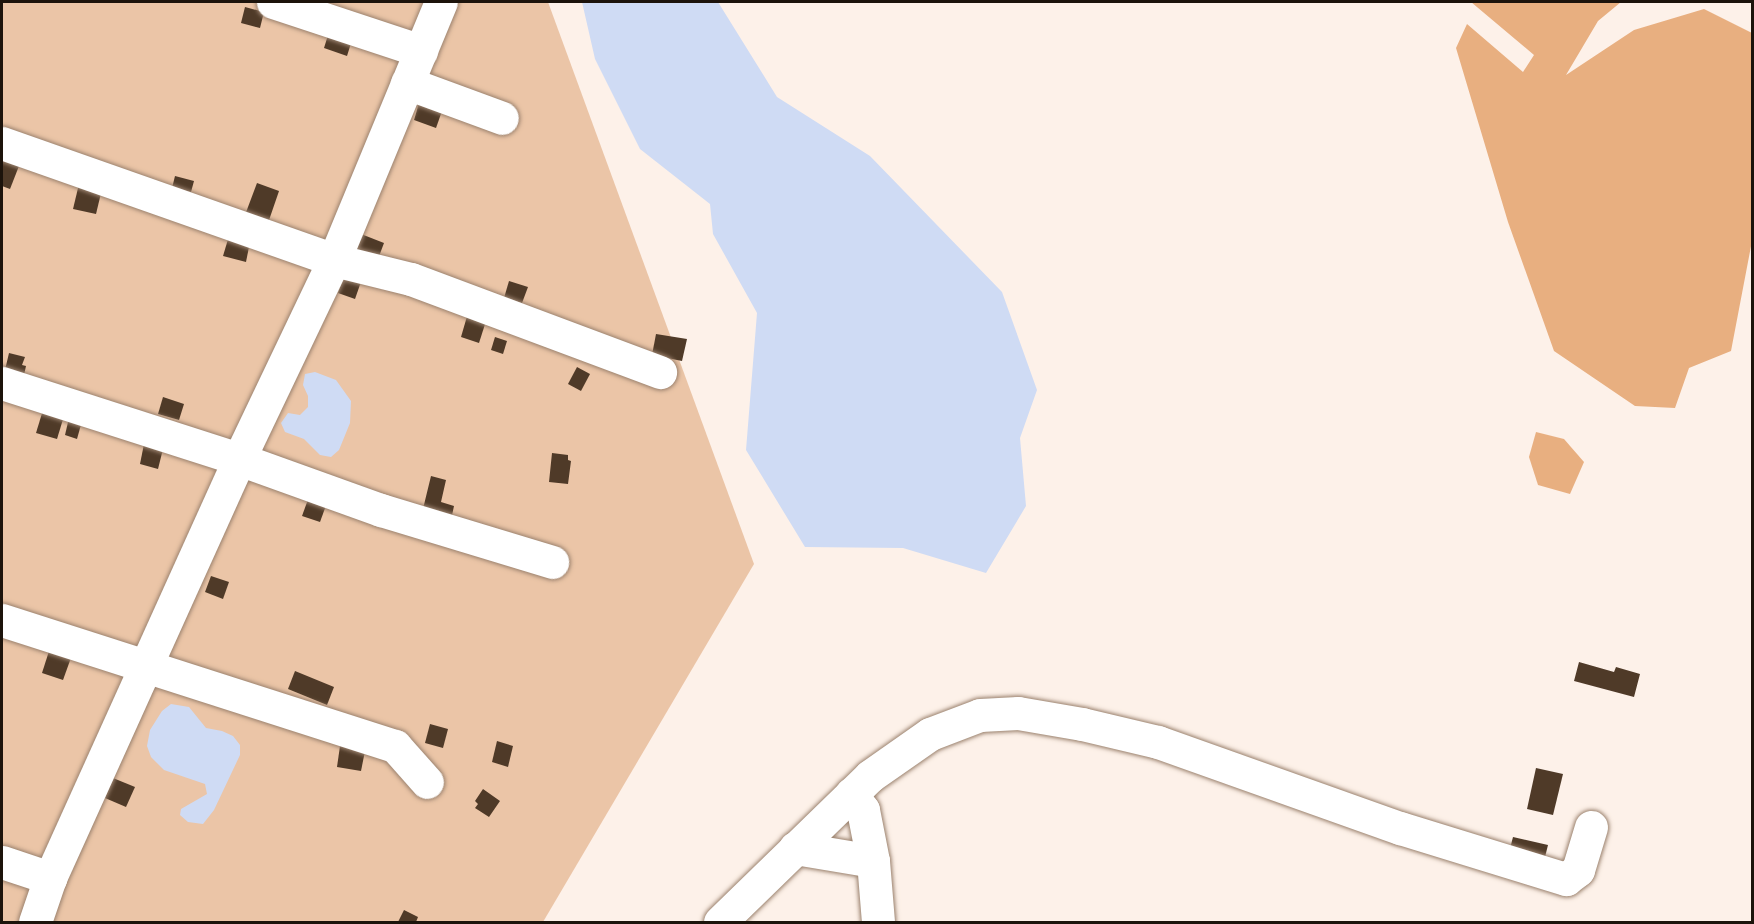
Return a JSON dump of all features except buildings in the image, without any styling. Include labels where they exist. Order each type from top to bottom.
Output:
[{"type":"lane","points":[[273,2],[421,51]]},
{"type":"lane","points":[[35,922],[50,878],[146,664],[239,459],[334,260],[441,2]]},
{"type":"lane","points":[[407,83],[502,118]]},
{"type":"lane","points":[[2,143],[334,260],[411,279],[660,372]]},
{"type":"lane","points":[[2,382],[239,459],[381,510],[552,562]]},
{"type":"lane","points":[[2,620],[146,664],[394,746],[427,782]]},
{"type":"lane","points":[[720,922],[870,776],[930,734],[980,715],[1018,713],[1082,724],[1158,742],[1401,828],[1566,879],[1578,870],[1591,827]]},
{"type":"lane","points":[[851,794],[863,810],[873,861],[878,922]]},
{"type":"lane","points":[[795,848],[873,861]]},
{"type":"lane","points":[[2,862],[50,878]]},
{"type":"shaded area","points":[[2,2],[548,2],[754,564],[543,922],[2,922]]},
{"type":"shaded area","points":[[1471,2],[1621,2],[1598,21],[1566,75],[1634,30],[1704,9],[1752,33],[1752,241],[1731,351],[1689,368],[1675,408],[1635,406],[1554,351],[1508,222],[1456,48],[1467,24],[1523,72],[1534,55]]},
{"type":"shaded area","points":[[1536,432],[1564,439],[1584,462],[1570,494],[1538,485],[1529,457]]},
{"type":"water","points":[[582,2],[718,2],[777,97],[870,156],[1002,292],[1037,390],[1020,438],[1026,506],[986,573],[903,548],[805,547],[746,450],[757,313],[713,234],[710,204],[640,149],[595,59]]},
{"type":"water","points":[[315,372],[336,380],[351,401],[350,423],[339,450],[331,457],[320,455],[304,439],[285,432],[281,423],[288,413],[300,415],[308,407],[308,396],[303,385],[305,374]]},
{"type":"water","points":[[171,704],[189,707],[206,728],[233,736],[240,745],[240,755],[214,810],[203,824],[188,822],[180,815],[181,809],[207,794],[205,784],[164,770],[151,757],[147,746],[150,730],[162,711]]}]
